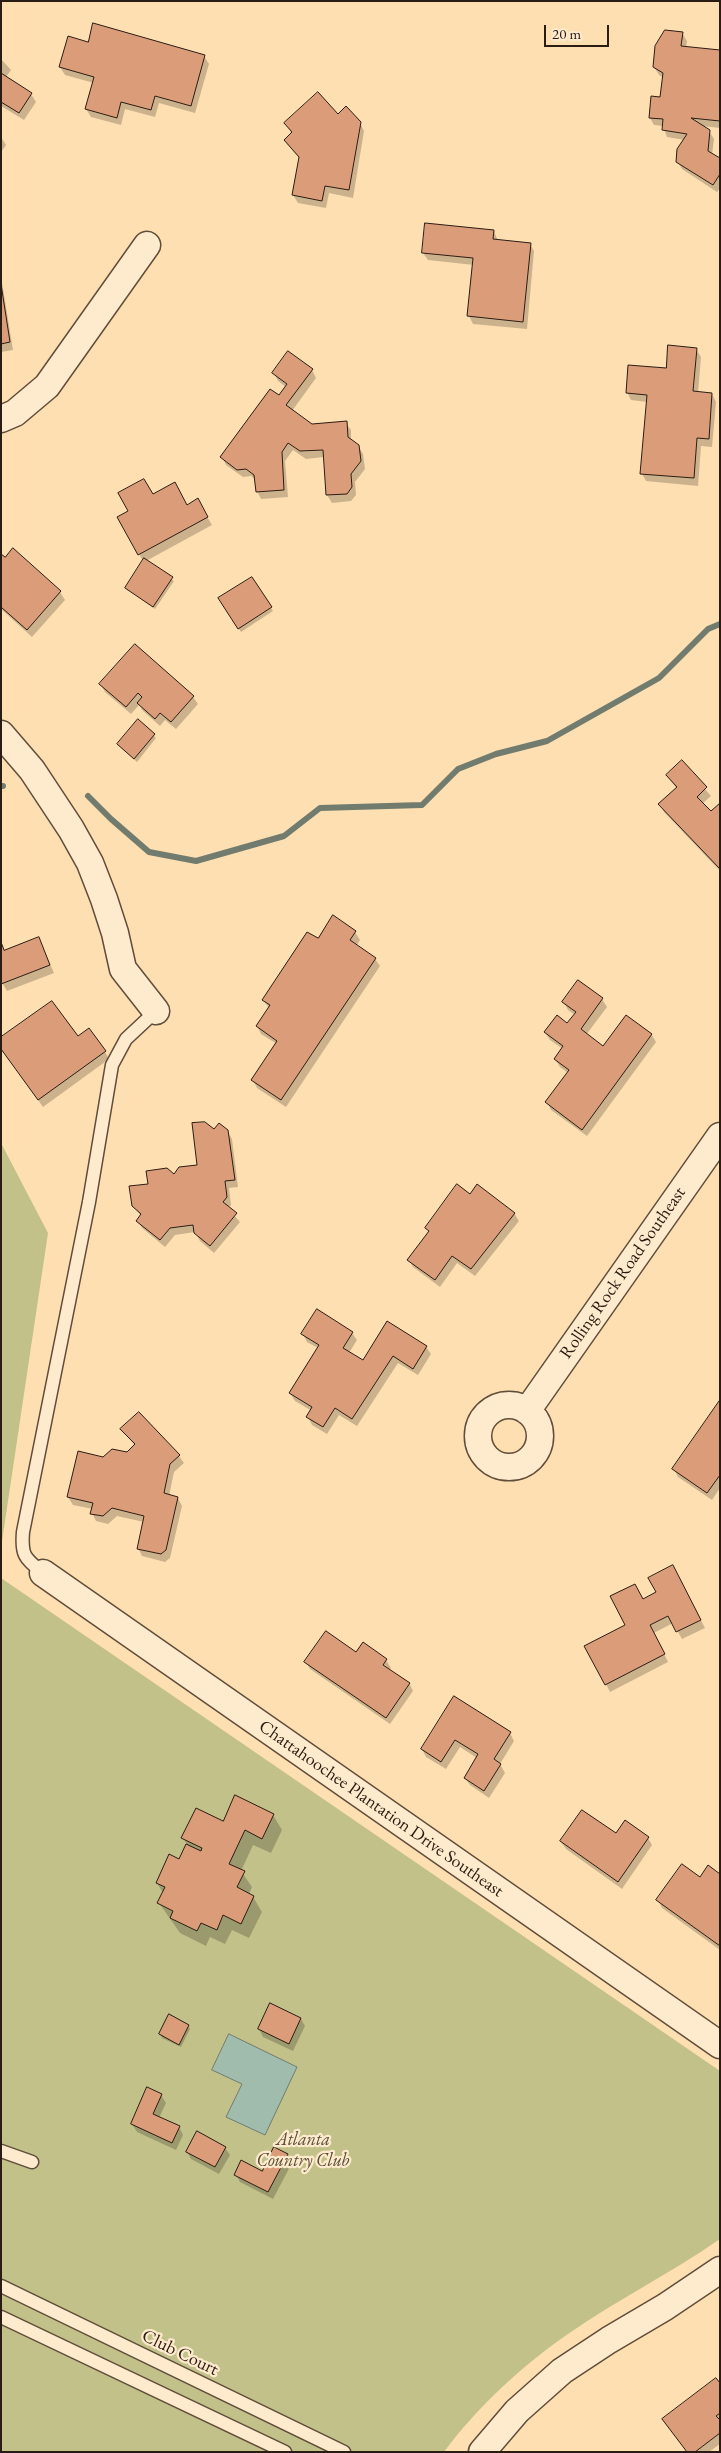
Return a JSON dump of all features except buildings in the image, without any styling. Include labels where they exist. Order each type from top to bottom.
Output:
[{"type":"street","points":[[1,419],[15,413],[47,386],[147,245]]},
{"type":"street","points":[[1,734],[32,770],[71,829],[90,863],[104,898],[115,934],[122,969],[156,1011]]},
{"type":"street","name":"Rolling Rock Road Southeast","points":[[527,1411],[720,1136]]},
{"type":"street","name":"Chattahoochee Plantation Drive Southeast","points":[[43,1573],[720,2044]]},
{"type":"street","points":[[482,2452],[517,2411],[562,2371],[609,2340],[665,2307],[720,2270]]},
{"type":"lane","points":[[43,1573],[28,1560],[22,1549],[23,1532],[88,1202],[112,1065],[126,1039],[156,1011]]},
{"type":"lane","points":[[1,2151],[32,2162]]},
{"type":"lane","name":"Club Court","points":[[1,2286],[344,2452]]},
{"type":"lane","points":[[1,2317],[285,2452]]},
{"type":"green space","points":[[1,1143],[48,1233],[1,1548]]},
{"type":"green space","name":"Atlanta Country Club","points":[[1,1578],[720,2071],[720,2239],[568,2334],[534,2359],[486,2403],[444,2452],[1,2452]]},
{"type":"shaded area","points":[[229,2034],[297,2067],[265,2135],[226,2117],[242,2084],[212,2070]]},
{"type":"waterway","points":[[88,796],[149,852],[196,861],[284,836],[320,808],[422,805],[458,769],[496,754],[547,741],[659,678],[708,629],[720,624]]}]
